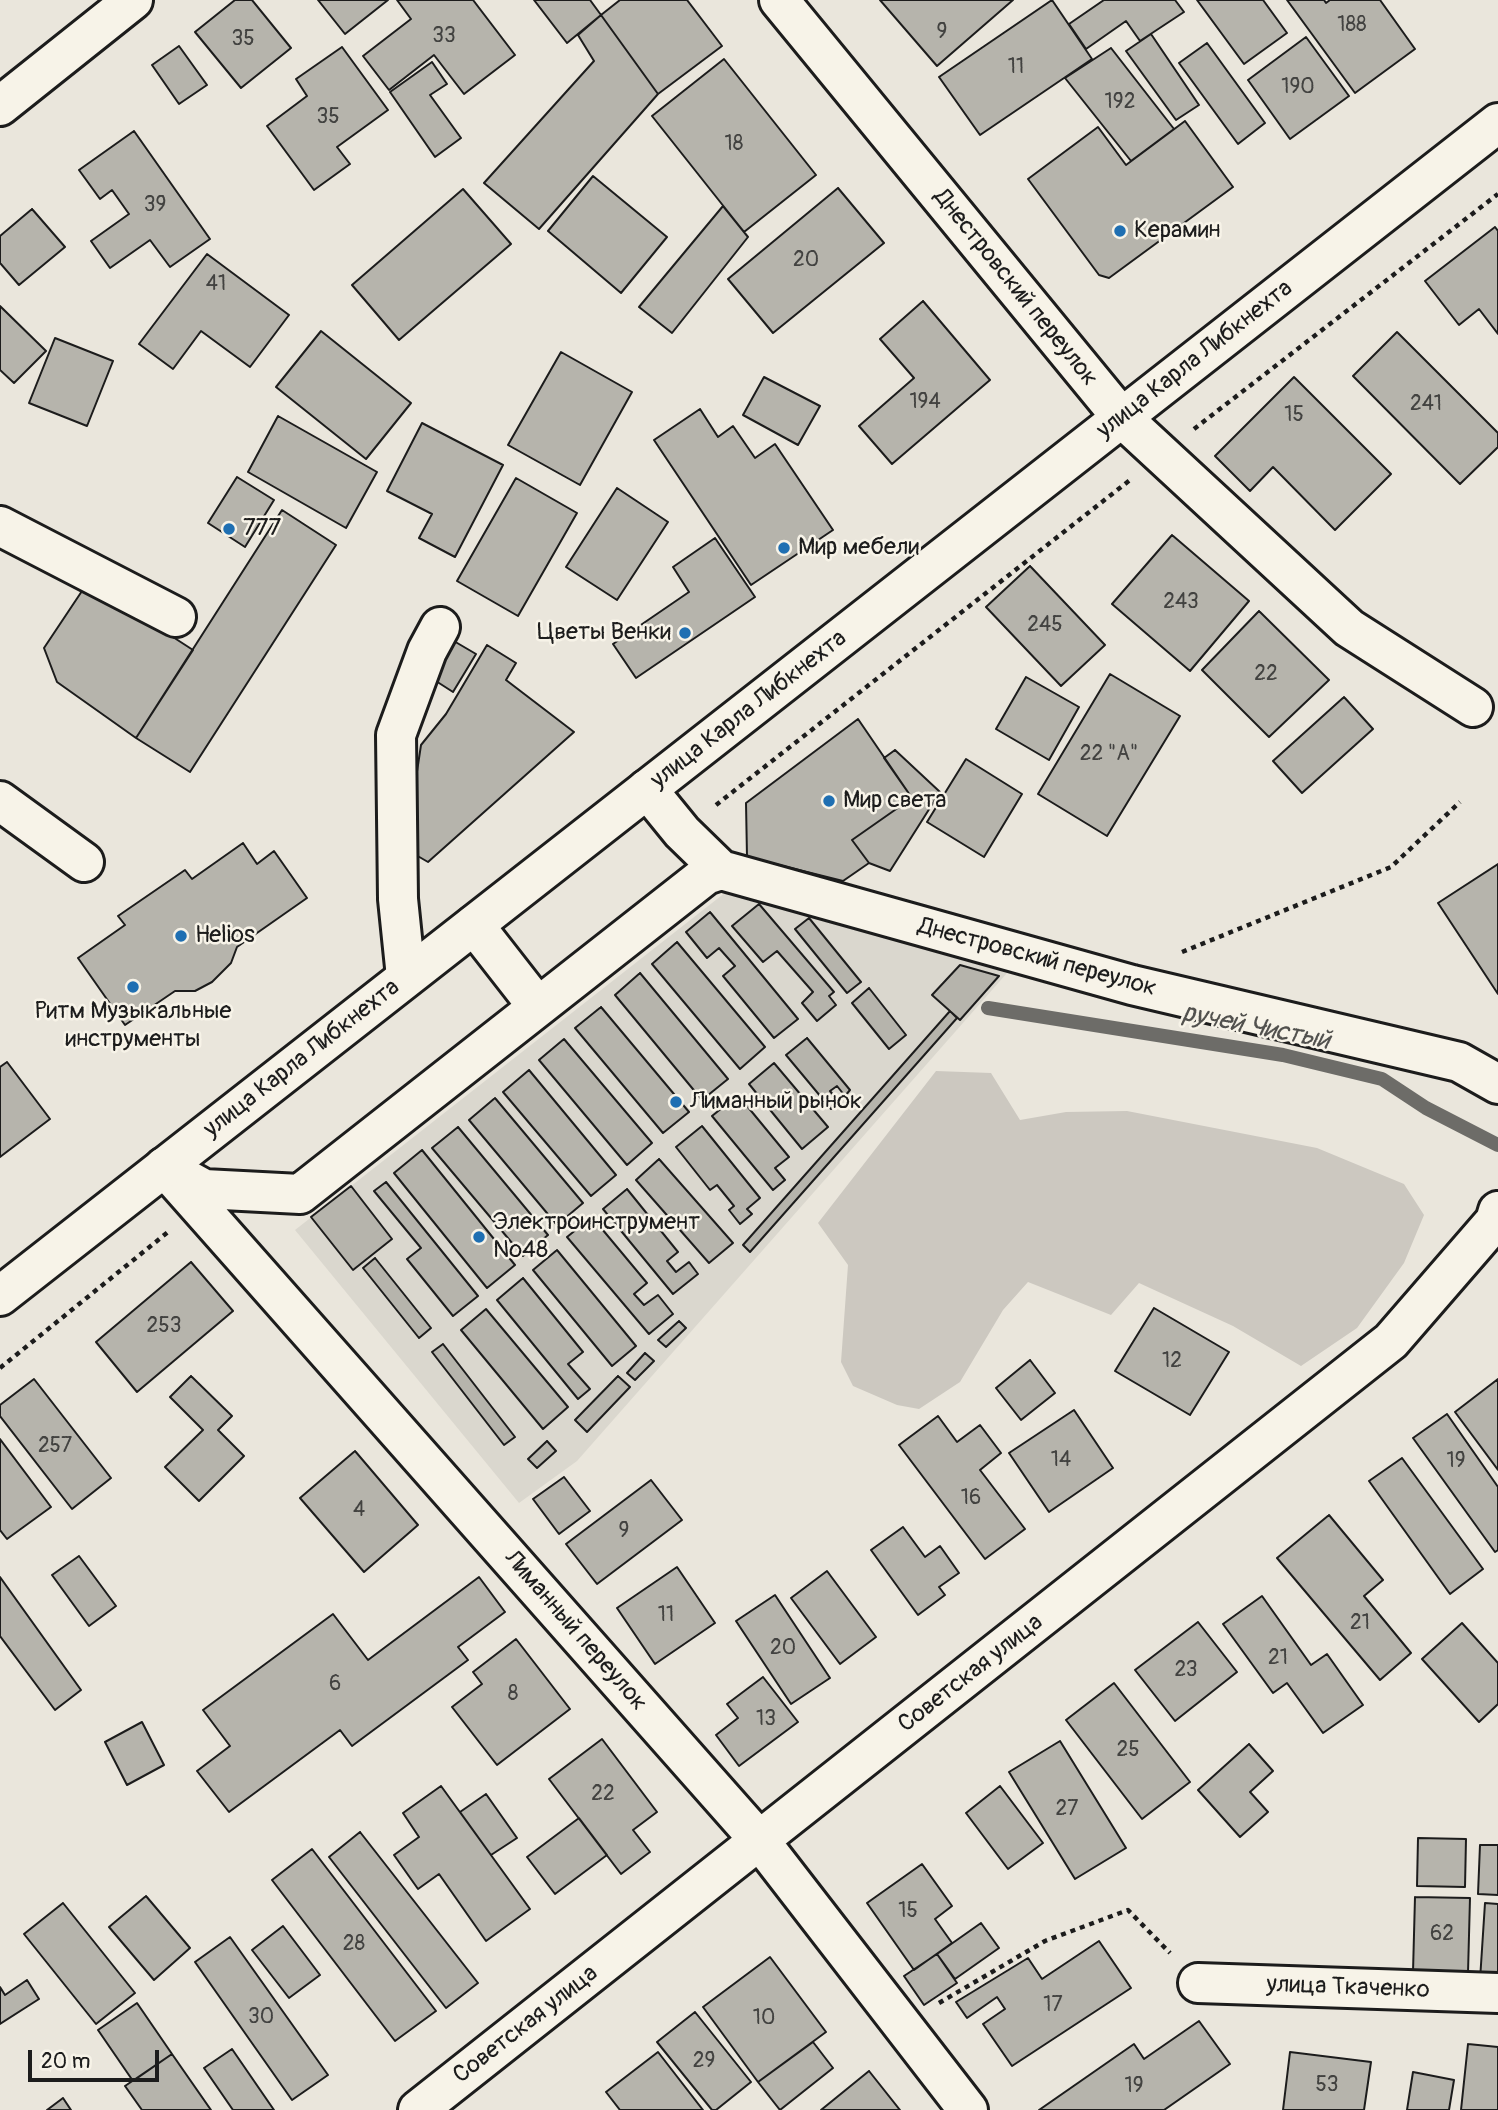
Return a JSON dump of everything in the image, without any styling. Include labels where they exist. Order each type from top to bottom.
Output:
[{"type":"street","points":[[0,106],[133,0]]},
{"type":"street","name":"Днестровский переулок","points":[[779,0],[1122,418],[1163,453],[1349,628],[1472,707]]},
{"type":"street","name":"улица Карла Либкнехта","points":[[0,1296],[1498,124]]},
{"type":"street","points":[[0,526],[176,617]]},
{"type":"street","points":[[406,977],[398,899],[396,736],[427,651],[440,627]]},
{"type":"street","name":"Днестровский переулок","points":[[648,789],[682,832],[721,870],[1132,985],[1459,1062],[1498,1084]]},
{"type":"street","points":[[0,801],[84,862]]},
{"type":"street","points":[[164,1167],[204,1189],[300,1194],[706,875],[721,870]]},
{"type":"street","points":[[474,925],[538,1007]]},
{"type":"street","name":"Лиманный переулок","points":[[164,1167],[760,1841],[968,2110]]},
{"type":"street","name":"Советская улица","points":[[418,2110],[1391,1341],[1497,1218]]},
{"type":"street","name":"улица Ткаченко","points":[[1198,1983],[1498,1993]]},
{"type":"path","points":[[682,832],[1163,453],[1498,194]]},
{"type":"path","points":[[1132,985],[1182,952],[1391,867],[1460,802]]},
{"type":"path","points":[[0,1368],[201,1206]]},
{"type":"path","points":[[902,2025],[1045,1941],[1128,1910],[1198,1983]]},
{"type":"shaded area","name":"Лиманный рынок","points":[[726,892],[1007,973],[577,1461],[519,1503],[295,1230]]},
{"type":"shaded area","points":[[936,1071],[991,1073],[1020,1120],[1066,1112],[1127,1111],[1317,1148],[1404,1184],[1424,1215],[1404,1263],[1357,1328],[1301,1366],[1233,1326],[1139,1283],[1111,1315],[1028,1282],[1003,1310],[960,1382],[919,1409],[897,1405],[853,1386],[841,1362],[848,1265],[818,1223]]},
{"type":"building","points":[[235,0],[252,0],[291,48],[241,88],[195,32]]},
{"type":"building","points":[[318,0],[388,0],[345,34]]},
{"type":"building","points":[[397,0],[473,0],[515,55],[464,94],[434,55],[389,90],[363,56],[411,19]]},
{"type":"building","points":[[534,0],[590,0],[601,15],[567,43]]},
{"type":"building","points":[[620,0],[687,0],[722,46],[658,94],[601,15]]},
{"type":"building","points":[[880,0],[1013,0],[937,66]]},
{"type":"building","points":[[1052,0],[1092,59],[980,135],[939,77]]},
{"type":"building","points":[[1104,0],[1175,0],[1184,12],[1140,41],[1126,21],[1086,49],[1069,24]]},
{"type":"building","points":[[1197,0],[1263,0],[1287,33],[1244,64]]},
{"type":"building","points":[[1287,0],[1324,0],[1326,3],[1330,0],[1380,0],[1415,49],[1355,93]]},
{"type":"building","points":[[601,15],[658,94],[539,229],[484,183],[594,61],[578,35]]},
{"type":"building","points":[[1151,34],[1199,105],[1176,120],[1126,51]]},
{"type":"building","points":[[1306,37],[1349,96],[1290,139],[1248,80]]},
{"type":"building","points":[[1207,43],[1265,123],[1238,144],[1179,63]]},
{"type":"building","points":[[179,46],[207,85],[179,104],[152,65]]},
{"type":"building","points":[[342,47],[388,110],[337,147],[350,164],[314,190],[267,126],[307,96],[296,79]]},
{"type":"building","points":[[1111,48],[1174,129],[1131,161],[1065,78]]},
{"type":"building","points":[[724,59],[816,175],[744,232],[652,116]]},
{"type":"building","points":[[432,62],[447,84],[430,95],[461,138],[435,157],[390,92]]},
{"type":"building","name":"Керамин","points":[[1185,121],[1233,187],[1109,278],[1099,275],[1028,179],[1098,127],[1126,165]]},
{"type":"building","points":[[134,131],[210,239],[170,267],[150,240],[110,268],[91,241],[129,214],[112,190],[100,199],[79,170]]},
{"type":"building","points":[[593,176],[667,237],[621,293],[548,231]]},
{"type":"building","points":[[838,188],[884,243],[773,333],[728,279]]},
{"type":"building","points":[[463,189],[511,244],[399,340],[352,285]]},
{"type":"building","points":[[723,206],[748,237],[672,333],[639,307]]},
{"type":"building","points":[[32,209],[65,247],[19,285],[0,263],[0,236]]},
{"type":"building","points":[[1495,227],[1498,231],[1498,334],[1479,309],[1459,325],[1425,281]]},
{"type":"building","points":[[207,254],[289,315],[250,367],[201,331],[173,369],[139,344]]},
{"type":"building","points":[[923,301],[990,380],[892,464],[859,426],[914,378],[880,339]]},
{"type":"building","points":[[0,306],[46,351],[14,383],[0,370]]},
{"type":"building","points":[[321,331],[411,403],[366,459],[276,387]]},
{"type":"building","points":[[1397,332],[1498,433],[1498,447],[1460,484],[1353,376]]},
{"type":"building","points":[[55,338],[113,361],[87,426],[29,403]]},
{"type":"building","points":[[561,352],[632,392],[580,485],[508,445]]},
{"type":"building","points":[[764,377],[820,406],[798,445],[743,415]]},
{"type":"building","points":[[1294,377],[1391,474],[1335,530],[1273,467],[1250,491],[1215,456]]},
{"type":"building","points":[[700,409],[718,437],[733,426],[755,458],[775,444],[833,530],[751,585],[654,440]]},
{"type":"building","points":[[278,416],[377,472],[346,528],[248,472]]},
{"type":"building","points":[[422,423],[503,465],[455,557],[419,538],[432,514],[387,491]]},
{"type":"building","points":[[237,477],[274,500],[245,547],[208,523]]},
{"type":"building","points":[[516,478],[577,513],[518,616],[457,581]]},
{"type":"building","points":[[617,488],[668,522],[617,600],[566,567]]},
{"type":"building","points":[[282,510],[336,545],[190,772],[136,738]]},
{"type":"building","points":[[1172,535],[1249,601],[1190,671],[1112,604]]},
{"type":"building","points":[[715,538],[755,597],[636,678],[613,644],[689,592],[673,567]]},
{"type":"building","points":[[1030,566],[1105,645],[1061,686],[986,607]]},
{"type":"building","points":[[88,582],[193,650],[136,738],[57,682],[44,648]]},
{"type":"building","points":[[1259,611],[1329,680],[1269,737],[1202,670]]},
{"type":"building","points":[[447,637],[476,654],[453,692],[425,674]]},
{"type":"building","points":[[487,645],[516,663],[506,680],[574,732],[428,862],[409,851],[406,806],[416,778],[421,745],[446,714]]},
{"type":"building","points":[[1110,674],[1180,716],[1107,836],[1038,794]]},
{"type":"building","points":[[1026,677],[1079,707],[1049,760],[996,729]]},
{"type":"building","points":[[1344,697],[1373,729],[1302,793],[1273,761]]},
{"type":"building","name":"Мир света","points":[[858,719],[912,798],[852,840],[869,863],[843,881],[747,857],[746,803]]},
{"type":"building","points":[[895,750],[940,792],[890,871],[869,863],[852,840],[912,798],[884,758]]},
{"type":"building","points":[[966,759],[1022,794],[984,857],[927,822]]},
{"type":"building","name":"Helios","points":[[243,843],[257,864],[274,851],[307,898],[237,947],[231,963],[212,982],[195,991],[175,991],[125,1025],[78,958],[125,925],[118,916],[185,870],[192,879]]},
{"type":"building","points":[[1498,864],[1498,994],[1438,903]]},
{"type":"building","points":[[759,904],[834,992],[829,996],[836,1005],[817,1021],[802,1003],[813,992],[777,951],[763,962],[732,926]]},
{"type":"building","points":[[710,912],[798,1019],[774,1038],[723,976],[735,966],[719,948],[707,958],[686,932]]},
{"type":"building","points":[[809,918],[861,982],[847,993],[795,929]]},
{"type":"building","points":[[677,942],[765,1047],[740,1069],[652,964]]},
{"type":"building","points":[[960,965],[999,976],[960,1020],[932,995]]},
{"type":"building","points":[[640,973],[728,1079],[702,1100],[615,995]]},
{"type":"building","points":[[869,988],[906,1035],[889,1049],[852,1003]]},
{"type":"building","points":[[601,1007],[689,1112],[663,1133],[575,1028]]},
{"type":"building","points":[[950,1011],[957,1018],[750,1252],[743,1245]]},
{"type":"building","points":[[807,1038],[850,1090],[845,1096],[837,1086],[830,1091],[839,1102],[831,1109],[786,1055]]},
{"type":"building","points":[[564,1039],[652,1143],[627,1165],[539,1060]]},
{"type":"building","points":[[7,1062],[50,1119],[0,1157],[0,1067]]},
{"type":"building","points":[[774,1063],[828,1127],[802,1149],[749,1084]]},
{"type":"building","points":[[529,1070],[616,1175],[591,1196],[503,1092]]},
{"type":"building","points":[[738,1095],[789,1157],[775,1168],[785,1180],[773,1190],[712,1116]]},
{"type":"building","points":[[495,1098],[583,1203],[557,1225],[469,1120]]},
{"type":"building","points":[[702,1126],[760,1198],[747,1209],[752,1214],[740,1224],[729,1210],[734,1206],[717,1185],[710,1190],[676,1147]]},
{"type":"building","points":[[458,1127],[548,1235],[523,1256],[432,1148]]},
{"type":"building","points":[[422,1150],[515,1265],[487,1288],[394,1173]]},
{"type":"building","points":[[659,1159],[733,1243],[709,1263],[636,1180]]},
{"type":"building","points":[[386,1182],[478,1296],[453,1316],[407,1259],[421,1248],[374,1191]]},
{"type":"building","points":[[351,1186],[392,1239],[353,1270],[311,1217]]},
{"type":"building","points":[[627,1189],[678,1252],[667,1261],[676,1272],[689,1262],[698,1274],[673,1294],[603,1209]]},
{"type":"building","points":[[592,1217],[647,1283],[634,1294],[644,1305],[658,1295],[673,1314],[649,1334],[567,1237]]},
{"type":"building","points":[[557,1250],[636,1346],[612,1366],[533,1270]]},
{"type":"building","points":[[375,1258],[431,1328],[419,1338],[363,1268]]},
{"type":"building","points":[[191,1262],[233,1311],[137,1392],[96,1342]]},
{"type":"building","points":[[523,1278],[583,1352],[568,1364],[590,1389],[578,1399],[497,1300]]},
{"type":"building","points":[[1154,1308],[1229,1352],[1190,1415],[1115,1371]]},
{"type":"building","points":[[486,1309],[568,1407],[543,1429],[461,1330]]},
{"type":"building","points":[[679,1321],[686,1328],[666,1347],[658,1340]]},
{"type":"building","points":[[443,1344],[515,1437],[504,1445],[432,1352]]},
{"type":"building","points":[[645,1353],[654,1361],[635,1380],[627,1373]]},
{"type":"building","points":[[1030,1360],[1055,1393],[1021,1420],[996,1388]]},
{"type":"building","points":[[191,1376],[232,1416],[218,1430],[244,1456],[199,1501],[165,1467],[203,1430],[170,1397]]},
{"type":"building","points":[[618,1376],[630,1387],[587,1432],[575,1420]]},
{"type":"building","points":[[34,1379],[111,1478],[72,1509],[0,1416],[0,1405]]},
{"type":"building","points":[[1498,1379],[1498,1470],[1455,1412]]},
{"type":"building","points":[[1074,1410],[1113,1468],[1049,1512],[1009,1453]]},
{"type":"building","points":[[1447,1414],[1498,1487],[1498,1550],[1495,1552],[1413,1438]]},
{"type":"building","points":[[938,1416],[957,1442],[980,1425],[1001,1453],[980,1470],[1025,1529],[985,1559],[899,1445]]},
{"type":"building","points":[[0,1439],[51,1507],[7,1539],[0,1530]]},
{"type":"building","points":[[547,1441],[556,1451],[537,1468],[528,1459]]},
{"type":"building","points":[[355,1451],[418,1525],[364,1572],[300,1498]]},
{"type":"building","points":[[1402,1458],[1483,1569],[1450,1594],[1369,1481]]},
{"type":"building","points":[[564,1477],[590,1511],[559,1534],[533,1499]]},
{"type":"building","points":[[651,1480],[682,1520],[597,1584],[566,1544]]},
{"type":"building","points":[[1329,1515],[1383,1580],[1364,1596],[1411,1653],[1380,1680],[1277,1558]]},
{"type":"building","points":[[903,1527],[925,1557],[940,1546],[959,1573],[939,1587],[945,1595],[918,1615],[871,1550]]},
{"type":"building","points":[[79,1556],[116,1606],[89,1626],[52,1575]]},
{"type":"building","points":[[677,1567],[715,1623],[655,1664],[617,1608]]},
{"type":"building","points":[[827,1571],[876,1637],[840,1664],[791,1598]]},
{"type":"building","points":[[0,1577],[81,1690],[55,1710],[0,1636]]},
{"type":"building","points":[[479,1577],[505,1612],[458,1647],[468,1660],[352,1746],[340,1730],[229,1812],[197,1771],[230,1746],[203,1710],[333,1614],[368,1660]]},
{"type":"building","points":[[775,1595],[830,1678],[791,1704],[736,1621]]},
{"type":"building","points":[[1262,1596],[1311,1665],[1327,1654],[1363,1705],[1323,1733],[1287,1683],[1273,1693],[1223,1624]]},
{"type":"building","points":[[1198,1622],[1237,1672],[1175,1721],[1135,1670]]},
{"type":"building","points":[[1462,1623],[1498,1663],[1498,1704],[1479,1722],[1422,1659]]},
{"type":"building","points":[[516,1639],[570,1709],[497,1765],[452,1707],[482,1684],[473,1672]]},
{"type":"building","points":[[763,1677],[798,1722],[739,1766],[716,1735],[738,1718],[727,1704]]},
{"type":"building","points":[[1114,1683],[1190,1782],[1142,1819],[1066,1720]]},
{"type":"building","points":[[142,1722],[164,1765],[127,1785],[105,1742]]},
{"type":"building","points":[[602,1739],[657,1812],[633,1830],[650,1852],[621,1874],[549,1779]]},
{"type":"building","points":[[1060,1741],[1126,1848],[1075,1879],[1009,1772]]},
{"type":"building","points":[[1249,1744],[1273,1771],[1250,1792],[1268,1812],[1240,1837],[1198,1790]]},
{"type":"building","points":[[441,1786],[530,1909],[486,1941],[439,1874],[418,1889],[394,1855],[419,1837],[403,1813]]},
{"type":"building","points":[[1000,1786],[1043,1843],[1008,1869],[966,1813]]},
{"type":"building","points":[[486,1794],[517,1838],[491,1855],[460,1812]]},
{"type":"building","points":[[579,1818],[607,1855],[555,1894],[527,1857]]},
{"type":"building","points":[[360,1832],[478,1983],[446,2008],[329,1857]]},
{"type":"building","points":[[1418,1838],[1466,1839],[1465,1887],[1417,1886]]},
{"type":"building","points":[[1480,1845],[1498,1845],[1498,1895],[1478,1894]]},
{"type":"building","points":[[312,1849],[436,2011],[395,2041],[272,1880]]},
{"type":"building","points":[[922,1864],[952,1906],[935,1919],[952,1943],[914,1970],[867,1903]]},
{"type":"building","points":[[146,1896],[190,1948],[154,1980],[109,1927]]},
{"type":"building","points":[[1415,1897],[1470,1898],[1468,1973],[1413,1972]]},
{"type":"building","points":[[63,1903],[135,1993],[96,2024],[24,1934]]},
{"type":"building","points":[[1485,1903],[1498,1904],[1498,1981],[1480,1980]]},
{"type":"building","points":[[981,1923],[999,1948],[955,1979],[937,1954]]},
{"type":"building","points":[[283,1926],[320,1975],[289,1998],[252,1950]]},
{"type":"building","points":[[230,1937],[328,2075],[292,2100],[195,1962]]},
{"type":"building","points":[[1099,1941],[1131,1988],[1012,2066],[983,2024],[1005,2009],[997,1997],[967,2018],[956,2002],[1028,1958],[1042,1979]]},
{"type":"building","points":[[937,1954],[957,1983],[924,2005],[904,1976]]},
{"type":"building","points":[[770,1957],[826,2032],[758,2082],[703,2007]]},
{"type":"building","points":[[27,1980],[39,1999],[0,2024],[0,1987],[5,1995]]},
{"type":"building","points":[[137,2003],[172,2054],[133,2081],[98,2030]]},
{"type":"building","points":[[695,2012],[751,2082],[716,2110],[712,2110],[657,2042]]},
{"type":"building","points":[[1199,2021],[1230,2064],[1164,2110],[1039,2110],[1134,2044],[1144,2059]]},
{"type":"building","points":[[813,2042],[833,2068],[780,2110],[758,2082]]},
{"type":"building","points":[[1468,2044],[1498,2047],[1498,2110],[1461,2110]]},
{"type":"building","points":[[232,2049],[274,2110],[233,2110],[204,2068]]},
{"type":"building","points":[[658,2052],[703,2110],[620,2110],[606,2092]]},
{"type":"building","points":[[1290,2052],[1371,2062],[1364,2110],[1283,2110]]},
{"type":"building","points":[[172,2054],[211,2110],[142,2110],[125,2086]]},
{"type":"building","points":[[869,2071],[900,2110],[821,2110]]},
{"type":"building","points":[[1413,2072],[1454,2080],[1449,2110],[1407,2110]]},
{"type":"building","points":[[63,2098],[71,2110],[47,2110]]},
{"type":"waterway","name":"ручей Чистый","points":[[988,1008],[1283,1055],[1382,1079],[1426,1108],[1498,1145]]},
{"type":"place","name":"Керамин","points":[[1120,231]]},
{"type":"place","name":"777","points":[[229,529]]},
{"type":"place","name":"Мир мебели","points":[[784,548]]},
{"type":"place","name":"Цветы Венки","points":[[685,633]]},
{"type":"place","name":"Мир света","points":[[829,801]]},
{"type":"place","name":"Helios","points":[[181,936]]},
{"type":"place","name":"Ритм Музыкальные инструменты","points":[[133,987]]},
{"type":"place","name":"Лиманный рынок","points":[[676,1102]]},
{"type":"place","name":"Электроинструмент №48","points":[[479,1237]]}]
